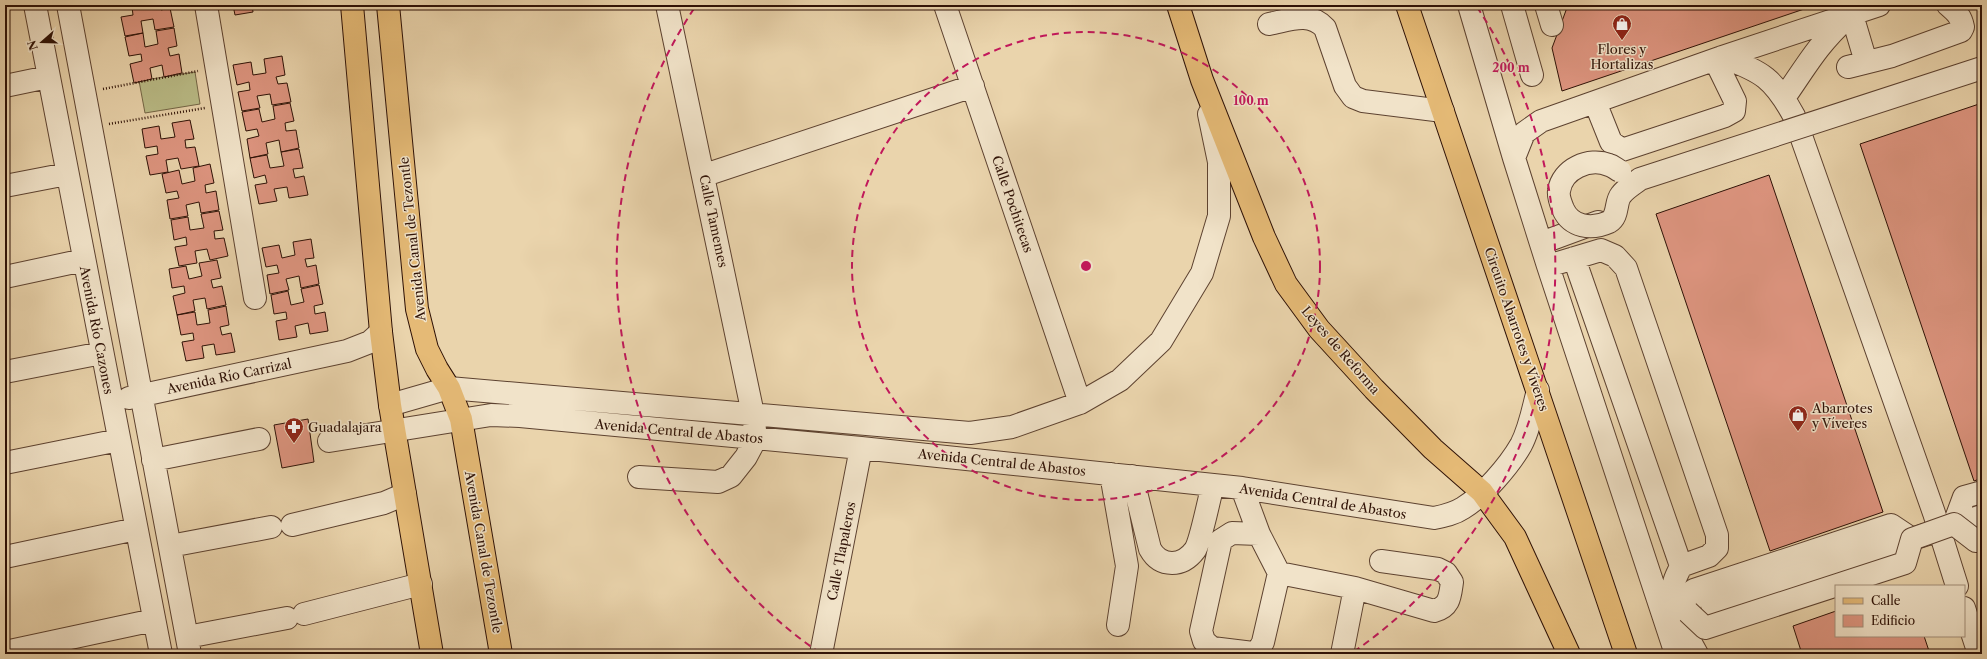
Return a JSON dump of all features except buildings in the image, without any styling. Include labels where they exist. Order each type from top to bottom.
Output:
[{"type":"main road","points":[[352,5],[381,332],[390,405],[432,654]]},
{"type":"main road","name":"Avenida Canal de Tezontle","points":[[388,5],[417,309],[427,349],[449,388],[461,419],[501,654]]},
{"type":"main road","name":"Leyes de Reforma","points":[[1178,5],[1202,80],[1264,237],[1286,284],[1319,329],[1374,389],[1433,449],[1482,492],[1515,537],[1569,654]]},
{"type":"main road","name":"Circuito Abarrotes y Víveres","points":[[1407,5],[1626,654]]},
{"type":"street","name":"Avenida Río Cazones","points":[[34,5],[161,654]]},
{"type":"street","points":[[68,5],[189,646],[296,616],[421,584]]},
{"type":"street","points":[[206,5],[255,298]]},
{"type":"street","name":"Calle Tamemes","points":[[667,5],[705,175],[754,414],[756,438]]},
{"type":"street","name":"Calle Pochitecas","points":[[945,5],[1080,403]]},
{"type":"street","points":[[1458,5],[1482,50]]},
{"type":"street","points":[[1469,5],[1514,158],[1548,266],[1676,654]]},
{"type":"street","points":[[1512,5],[1532,75]]},
{"type":"street","points":[[1514,158],[1524,133],[1541,121],[1718,59],[1850,10],[1879,5]]},
{"type":"street","points":[[1850,10],[1857,64],[1892,56],[1961,31],[1963,27],[1962,21],[1958,14],[1948,5]]},
{"type":"street","points":[[1784,98],[1810,57],[1850,10]]},
{"type":"street","points":[[1270,24],[1308,17],[1318,21],[1325,28],[1345,86],[1353,97],[1363,101],[1443,111]]},
{"type":"street","points":[[1718,59],[1751,67],[1770,80],[1784,98],[1794,116],[1947,527],[1957,585]]},
{"type":"street","points":[[1594,102],[1611,142],[1622,150],[1725,116],[1734,111],[1735,102],[1718,59]]},
{"type":"street","points":[[1541,243],[1594,224],[1619,210],[1624,200],[1624,183],[1620,171],[1609,165],[1594,163],[1582,165],[1570,171],[1562,182],[1558,192],[1561,205],[1566,216],[1575,224],[1594,227],[1611,221],[1617,211],[1620,195],[1640,179],[1982,68]]},
{"type":"street","points":[[5,86],[48,77]]},
{"type":"street","name":"Avenida Central de Abastos","points":[[390,405],[449,388],[970,433],[1012,427],[1080,403],[1120,380],[1161,341],[1202,273],[1219,216],[1219,162],[1202,80]]},
{"type":"street","points":[[705,175],[973,86]]},
{"type":"street","points":[[5,186],[67,174]]},
{"type":"street","points":[[1548,266],[1601,250],[1615,256],[1626,268],[1717,535],[1717,548],[1708,556],[1681,566]]},
{"type":"street","points":[[1574,258],[1681,566],[1674,582],[1675,598],[1690,643],[1697,654]]},
{"type":"street","points":[[5,276],[84,260]]},
{"type":"street","name":"Avenida Río Carrizal","points":[[112,402],[347,350],[370,342],[381,332]]},
{"type":"street","name":"Avenida Río Carrizal","points":[[347,350],[372,357],[386,369]]},
{"type":"street","points":[[5,372],[102,353]]},
{"type":"street","name":"Avenida Central de Abastos","points":[[329,442],[461,419],[491,415],[520,416],[861,448],[1242,488],[1434,518],[1449,515],[1464,508],[1482,492],[1508,464],[1521,445],[1530,422],[1538,390]]},
{"type":"street","points":[[639,477],[718,482],[731,476],[746,457],[756,438]]},
{"type":"street","points":[[154,460],[259,439]]},
{"type":"street","points":[[5,463],[119,440]]},
{"type":"street","name":"Calle Tlapaleros","points":[[821,654],[861,448]]},
{"type":"street","points":[[1122,475],[1150,549],[1155,558],[1167,563],[1177,563],[1187,560],[1196,549],[1213,485]]},
{"type":"street","points":[[1118,624],[1128,566],[1122,475]]},
{"type":"street","points":[[1242,488],[1259,534],[1279,573],[1263,642],[1259,650],[1252,653],[1212,648],[1204,641],[1201,630],[1221,540],[1232,533],[1259,534]]},
{"type":"street","points":[[1912,539],[1947,527],[1964,497],[1982,492]]},
{"type":"street","points":[[170,546],[281,526],[384,503],[405,494]]},
{"type":"street","points":[[1712,605],[1982,516]]},
{"type":"street","points":[[1835,586],[1706,628],[1688,612],[1694,590],[1891,525],[1912,539]]},
{"type":"street","points":[[1947,527],[1976,541],[1982,539]]},
{"type":"street","points":[[5,557],[136,529]]},
{"type":"street","points":[[1838,585],[1905,563],[1912,539]]},
{"type":"street","points":[[1279,573],[1354,588],[1434,611],[1442,609],[1450,600],[1452,582],[1446,573],[1438,568],[1381,561]]},
{"type":"street","points":[[1342,654],[1354,588]]},
{"type":"street","points":[[1965,611],[1979,654]]},
{"type":"street","points":[[5,652],[154,620]]},
{"type":"path","points":[[84,92],[216,67]]},
{"type":"path","points":[[91,128],[223,105]]},
{"type":"green space","points":[[195,72],[200,104],[145,113],[139,81]]},
{"type":"place","name":"Flores y Hortalizas","points":[[1622,41]]},
{"type":"place","name":"Abarrotes y Víveres","points":[[1798,432]]},
{"type":"place","name":"Guadalajara","points":[[294,444]]}]
